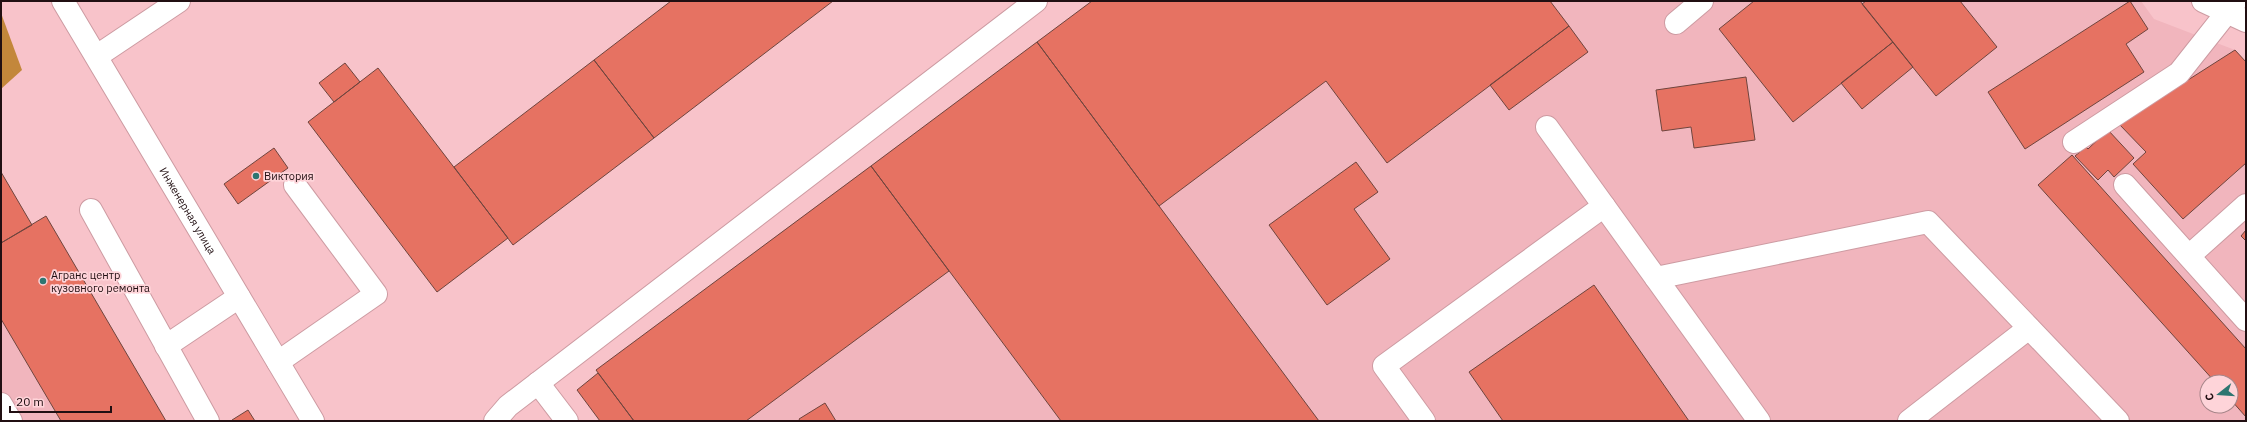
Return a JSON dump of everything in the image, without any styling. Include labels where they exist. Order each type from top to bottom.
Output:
[{"type":"street","name":"Инженерная улица","points":[[64,1],[313,421]]},
{"type":"street","points":[[97,56],[179,1]]},
{"type":"street","points":[[495,421],[508,406],[1036,1]]},
{"type":"street","points":[[1676,23],[1702,1]]},
{"type":"street","points":[[2203,1],[2231,6],[2246,21]]},
{"type":"street","points":[[2074,142],[2179,73],[2231,6]]},
{"type":"street","points":[[1547,127],[1759,421]]},
{"type":"street","points":[[278,362],[376,294],[295,185]]},
{"type":"street","points":[[2125,185],[2246,320]]},
{"type":"street","points":[[2189,256],[2246,205]]},
{"type":"street","points":[[1424,421],[1384,366],[1604,206]]},
{"type":"street","points":[[91,210],[208,421]]},
{"type":"street","points":[[1656,278],[1928,222],[2118,421]]},
{"type":"street","points":[[166,346],[239,297]]},
{"type":"street","points":[[1910,421],[2029,328]]},
{"type":"street","points":[[538,383],[567,421]]},
{"type":"street","points":[[1,404],[11,421]]},
{"type":"shaded area","points":[[1092,1],[2141,1],[2154,19],[2235,50],[2246,62],[2246,421],[634,421],[596,370]]},
{"type":"shaded area","points":[[1,13],[22,70],[1,89]]},
{"type":"shaded area","points":[[1,319],[61,421],[1,421]]},
{"type":"building","points":[[671,1],[833,1],[654,138],[594,60]]},
{"type":"building","points":[[1092,1],[1550,1],[1569,26],[1387,163],[1326,81],[1159,206],[1037,42]]},
{"type":"building","points":[[1754,1],[1860,1],[1893,42],[1793,122],[1719,29]]},
{"type":"building","points":[[1866,1],[1960,1],[1997,47],[1936,96],[1862,4]]},
{"type":"building","points":[[2130,1],[2148,29],[2126,44],[2144,72],[2025,149],[1988,92]]},
{"type":"building","points":[[1569,26],[1588,52],[1509,110],[1490,85]]},
{"type":"building","points":[[1037,42],[1319,421],[1061,421],[871,166]]},
{"type":"building","points":[[1893,42],[1913,67],[1862,109],[1841,83]]},
{"type":"building","points":[[2235,50],[2246,62],[2246,163],[2183,219],[2133,164],[2146,152],[2119,124]]},
{"type":"building","points":[[594,60],[654,138],[513,245],[454,167]]},
{"type":"building","points":[[345,63],[360,82],[334,102],[319,83]]},
{"type":"building","points":[[378,68],[508,238],[437,292],[308,122]]},
{"type":"building","points":[[1746,77],[1755,140],[1694,148],[1691,127],[1662,131],[1656,90]]},
{"type":"building","points":[[2108,130],[2134,158],[2114,177],[2108,170],[2098,180],[2075,156],[2086,147],[2088,149]]},
{"type":"building","name":"Виктория","points":[[274,148],[288,168],[238,204],[224,184]]},
{"type":"building","points":[[2072,155],[2246,349],[2246,417],[2239,409],[2239,374],[2208,374],[2038,185]]},
{"type":"building","points":[[1356,162],[1378,192],[1354,209],[1390,259],[1327,305],[1269,225]]},
{"type":"building","points":[[871,166],[949,271],[746,421],[634,421],[596,370]]},
{"type":"building","points":[[1,172],[32,225],[1,243]]},
{"type":"building","name":"Агранс центр кузовного ремонта","points":[[46,216],[166,421],[61,421],[1,319],[1,243]]},
{"type":"building","points":[[2246,230],[2246,241],[2241,236]]},
{"type":"building","points":[[1594,285],[1689,421],[1503,421],[1469,372]]},
{"type":"building","points":[[598,373],[634,421],[600,421],[577,390]]},
{"type":"building","points":[[825,403],[836,421],[800,421],[799,419]]},
{"type":"building","points":[[248,410],[255,421],[232,420]]},
{"type":"place","name":"Виктория","points":[[256,176]]},
{"type":"place","name":"Агранс центр кузовного ремонта","points":[[43,281]]}]
